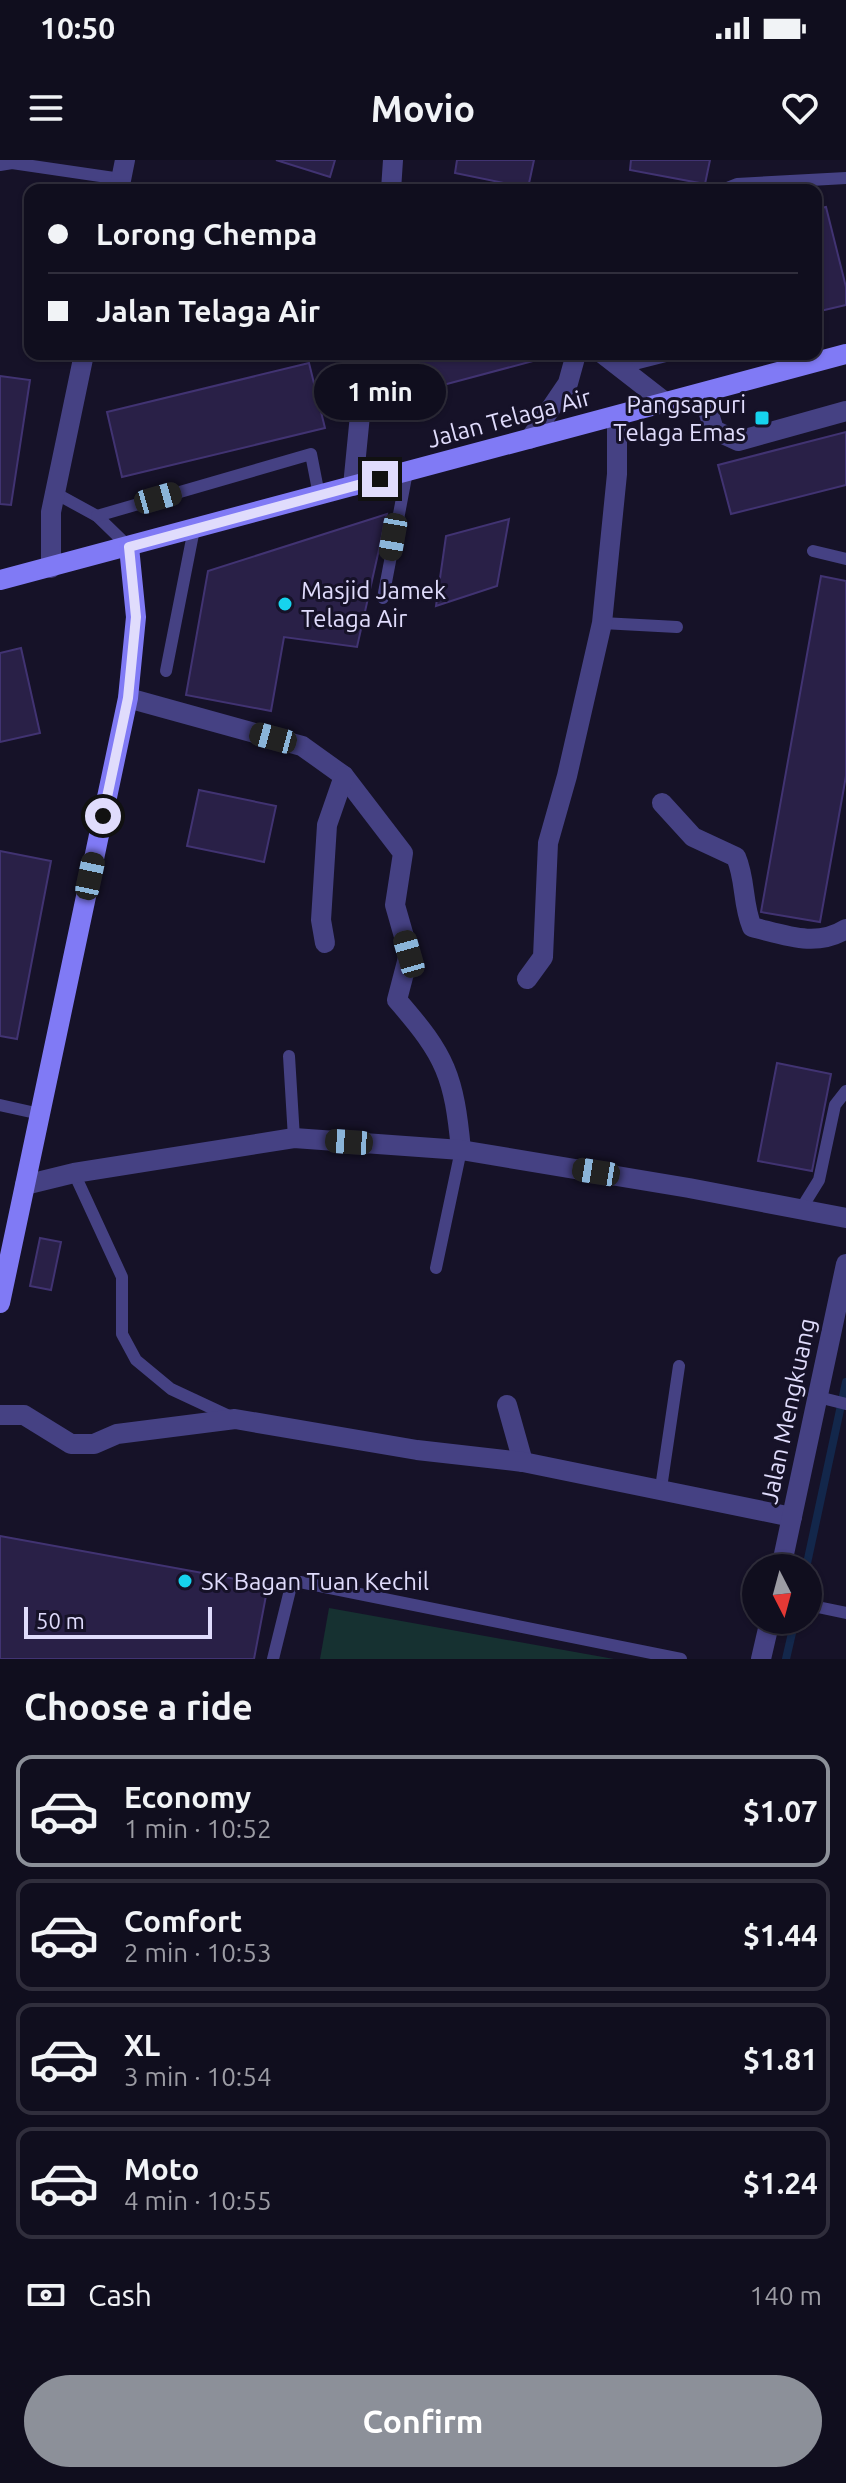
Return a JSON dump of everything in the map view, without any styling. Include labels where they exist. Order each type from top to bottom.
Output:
[{"type":"street","points":[[391,184],[393,160]]},
{"type":"street","name":"Jalan Telaga Air","points":[[822,359],[846,352]]},
{"type":"street","points":[[51,568],[51,512],[83,360]]},
{"type":"street","points":[[353,486],[365,360]]},
{"type":"street","points":[[530,439],[568,383],[574,360]]},
{"type":"street","name":"Jalan Telaga Air","points":[[0,580],[703,394],[819,360]]},
{"type":"street","points":[[610,361],[666,403]]},
{"type":"street","points":[[703,394],[714,430],[738,441],[846,411]]},
{"type":"street","points":[[527,979],[543,957],[548,843],[567,776],[602,623],[617,474],[617,416]]},
{"type":"street","points":[[0,1303],[128,698],[136,617],[129,547]]},
{"type":"street","points":[[128,698],[302,746],[344,776],[403,853],[395,905],[409,954],[397,1000],[433,1042],[456,1094],[461,1150]]},
{"type":"street","points":[[325,943],[321,920],[327,825],[344,776]]},
{"type":"street","points":[[662,803],[693,837],[736,857],[742,871],[743,906],[752,927],[811,941],[835,936],[846,929]]},
{"type":"street","points":[[25,1185],[74,1173],[294,1138],[461,1150],[846,1218]]},
{"type":"street","name":"Jalan Mengkuang","points":[[784,1554],[824,1398],[845,1278]]},
{"type":"street","points":[[507,1405],[523,1462]]},
{"type":"street","points":[[0,1415],[24,1415],[71,1444],[94,1444],[117,1434],[235,1419],[417,1450],[523,1462],[792,1517]]},
{"type":"street","points":[[761,1659],[767,1634]]},
{"type":"lane","points":[[0,165],[12,163],[122,176]]},
{"type":"lane","points":[[737,184],[846,178]]},
{"type":"lane","points":[[97,516],[311,454],[319,495]]},
{"type":"lane","points":[[383,598],[407,472]]},
{"type":"lane","points":[[55,493],[97,516],[129,547]]},
{"type":"lane","points":[[166,671],[194,529]]},
{"type":"lane","points":[[813,551],[846,559]]},
{"type":"lane","points":[[602,623],[677,627]]},
{"type":"lane","points":[[289,1056],[294,1138]]},
{"type":"lane","points":[[801,1209],[819,1180],[835,1105],[846,1091]]},
{"type":"lane","points":[[0,1105],[40,1114]]},
{"type":"lane","points":[[436,1268],[461,1150]]},
{"type":"lane","points":[[74,1173],[122,1277],[122,1334],[136,1360],[171,1389],[235,1419]]},
{"type":"lane","points":[[661,1488],[679,1366]]},
{"type":"lane","points":[[824,1398],[846,1404]]},
{"type":"lane","points":[[273,1659],[291,1586],[300,1582],[681,1659]]},
{"type":"lane","points":[[822,1608],[846,1613]]},
{"type":"green space","points":[[329,1608],[614,1659],[320,1659]]},
{"type":"building","points":[[276,160],[335,160],[330,177]]},
{"type":"building","points":[[457,160],[534,160],[529,184],[509,184],[455,173]]},
{"type":"building","points":[[631,160],[710,160],[705,184],[630,170]]},
{"type":"building","points":[[826,207],[846,287],[846,305],[822,311],[822,208]]},
{"type":"building","points":[[396,360],[537,360],[391,399]]},
{"type":"building","points":[[309,363],[325,428],[122,477],[107,412]]},
{"type":"building","points":[[0,376],[30,380],[11,505],[0,504]]},
{"type":"building","points":[[846,432],[846,485],[731,514],[718,465]]},
{"type":"building","name":"Masjid Jamek Telaga Air","points":[[387,514],[357,647],[284,637],[271,711],[186,695],[208,571]]},
{"type":"building","points":[[509,519],[497,586],[436,606],[446,536]]},
{"type":"building","points":[[821,576],[846,581],[846,776],[820,922],[761,912]]},
{"type":"building","points":[[21,648],[40,733],[0,742],[0,653]]},
{"type":"building","points":[[199,790],[276,806],[264,862],[187,846]]},
{"type":"building","points":[[0,851],[51,861],[17,1039],[0,1036]]},
{"type":"building","points":[[777,1063],[831,1074],[812,1171],[758,1161]]},
{"type":"building","points":[[40,1238],[61,1242],[51,1290],[30,1286]]},
{"type":"building","points":[[0,1536],[268,1585],[254,1659],[0,1659]]},
{"type":"waterway","points":[[809,1554],[846,1382]]},
{"type":"waterway","points":[[786,1659],[792,1634]]},
{"type":"place","name":"Pangsapuri Telaga Emas","points":[[762,418]]},
{"type":"place","name":"Masjid Jamek Telaga Air","points":[[285,604]]},
{"type":"place","name":"SK Bagan Tuan Kechil","points":[[185,1581]]},
{"type":"route","points":[[103,816],[128,698],[136,617],[129,547],[380,479]]}]
